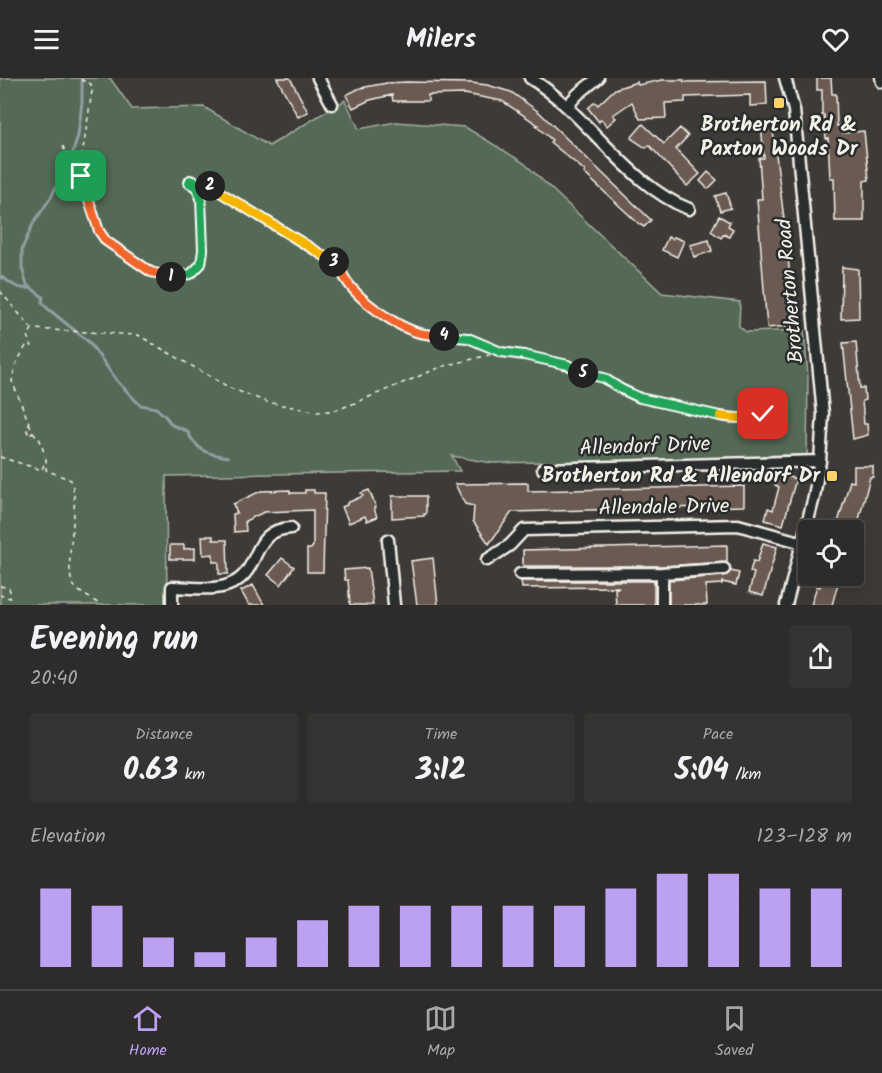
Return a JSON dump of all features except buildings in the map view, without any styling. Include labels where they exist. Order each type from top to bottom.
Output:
[{"type":"street","points":[[530,78],[567,106],[632,170],[671,202],[689,209]]},
{"type":"street","points":[[567,106],[598,78]]},
{"type":"street","name":"Brotherton Road","points":[[785,78],[794,110],[823,414],[820,461],[808,520]]},
{"type":"street","points":[[323,80],[332,104]]},
{"type":"street","name":"Allendorf Drive","points":[[543,469],[820,461]]},
{"type":"street","name":"Allendale Drive","points":[[487,560],[510,546],[524,530],[738,525],[798,542]]},
{"type":"street","points":[[172,605],[172,587],[218,588],[239,580],[251,567],[264,540],[276,531],[291,528]]},
{"type":"street","points":[[388,540],[394,605]]},
{"type":"street","name":"Brotherton Road","points":[[786,605],[798,561]]},
{"type":"street","points":[[520,574],[724,570]]},
{"type":"street","points":[[662,573],[662,605]]},
{"type":"path","points":[[77,78],[91,84],[81,176],[99,231],[106,241],[151,272],[173,277],[191,274],[201,264],[203,250],[201,198],[196,187],[189,183],[190,180],[195,180],[215,188],[334,262],[339,259],[338,266],[359,297],[396,323],[417,333],[468,338],[501,352],[568,365],[584,373],[604,378],[640,398],[702,413],[732,419],[751,418],[768,413],[776,418],[774,422],[768,423],[751,418]]},
{"type":"path","points":[[63,146],[72,165],[81,176]]},
{"type":"path","points":[[0,291],[32,329],[138,335],[230,388],[267,402],[318,412],[336,410],[350,405],[441,367],[501,352]]},
{"type":"path","points":[[32,329],[28,336],[32,346],[27,345],[15,366],[12,381],[28,423],[40,440],[46,458],[46,470],[70,480],[75,493],[70,539],[72,584],[101,605]]},
{"type":"path","points":[[28,423],[27,430],[30,436],[33,432]]},
{"type":"path","points":[[0,458],[42,470],[46,458]]},
{"type":"path","points":[[0,586],[9,588],[11,595],[10,598],[0,595]]},
{"type":"green space","points":[[0,78],[110,78],[132,109],[204,107],[269,146],[345,100],[359,129],[396,122],[465,127],[524,163],[662,293],[740,302],[739,326],[746,332],[804,330],[808,376],[807,458],[492,463],[452,456],[460,471],[166,476],[167,605],[0,605]]},
{"type":"waterway","points":[[82,78],[78,136],[72,155],[51,197],[33,224],[22,249],[22,268],[27,285],[43,297],[42,302],[47,308],[89,342],[118,382],[140,405],[156,408],[172,425],[187,431],[195,444],[204,451],[228,457]]},
{"type":"waterway","points":[[0,276],[17,287],[30,288]]},
{"type":"place","name":"Brotherton Rd & Paxton Woods Dr","points":[[779,103]]},
{"type":"place","name":"Brotherton Rd & Allendorf Dr","points":[[832,476]]},
{"type":"route","points":[[81,176],[99,231],[106,241],[151,272],[173,277],[191,274],[201,264],[203,250],[201,198],[196,187],[189,183],[190,180],[195,180],[215,188],[334,262],[339,259],[338,266],[359,297],[396,323],[417,333],[468,338],[501,352],[568,365],[584,373],[604,378],[640,398],[702,413],[732,419],[751,418],[763,414]]}]
